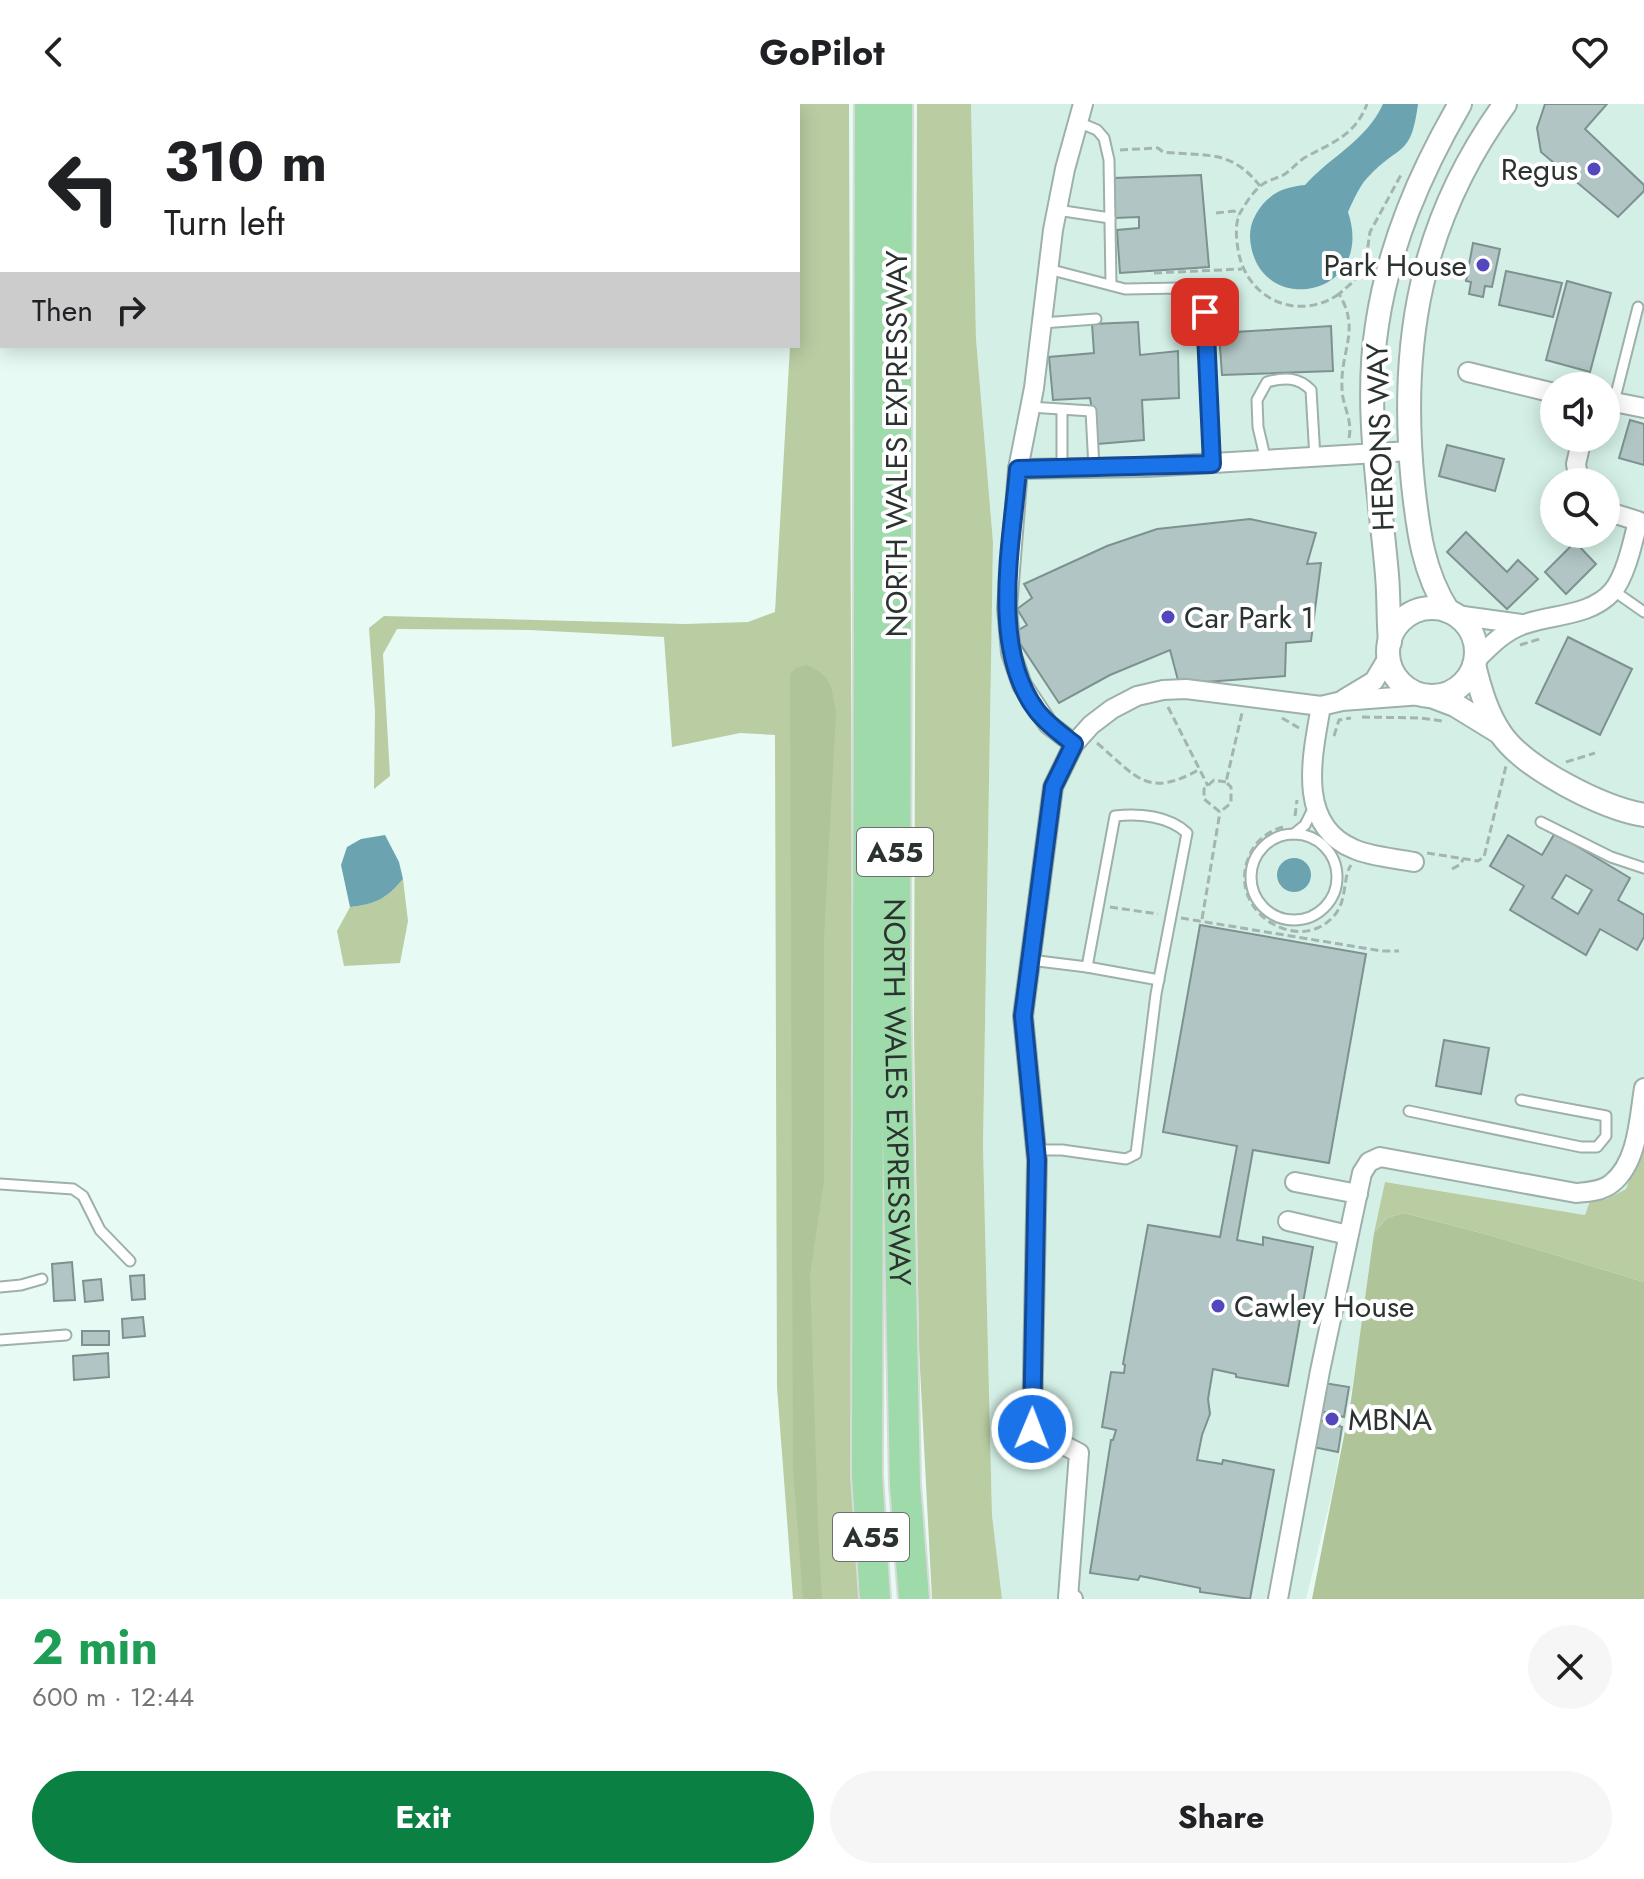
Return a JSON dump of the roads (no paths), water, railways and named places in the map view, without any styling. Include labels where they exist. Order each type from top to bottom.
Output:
[{"type":"highway","name":"NORTH WALES EXPRESSWAY","points":[[870,104],[867,1475],[875,1599]]},
{"type":"highway","name":"NORTH WALES EXPRESSWAY","points":[[897,104],[895,985],[905,1485],[914,1599]]},
{"type":"street","name":"HERONS WAY","points":[[1389,649],[1387,579],[1372,393],[1377,326],[1407,208],[1429,159],[1460,104]]},
{"type":"street","name":"HERONS WAY","points":[[1452,613],[1429,577],[1419,537],[1410,451],[1408,393],[1411,340],[1421,286],[1438,225],[1488,127],[1505,104]]},
{"type":"street","points":[[1079,738],[1048,724],[1022,685],[1011,653],[1007,608],[1018,469],[1030,407],[1057,210],[1081,113]]},
{"type":"street","points":[[1468,372],[1540,390]]},
{"type":"street","points":[[1620,404],[1644,408]]},
{"type":"street","points":[[1018,469],[1212,464],[1410,451]]},
{"type":"street","points":[[1070,1599],[1079,1453],[1032,1429],[1036,1150],[1023,1016],[1053,787],[1079,738],[1112,709],[1137,696],[1186,689],[1321,706],[1342,701],[1445,695],[1466,681],[1475,663],[1506,633],[1524,624],[1583,610],[1614,591],[1641,522],[1620,515]]},
{"type":"street","points":[[1342,701],[1374,681],[1398,625],[1409,615],[1425,609],[1524,624]]},
{"type":"street","points":[[1452,613],[1472,634],[1483,697],[1507,740]]},
{"type":"street","points":[[1389,649],[1392,670],[1401,684],[1455,705],[1507,740],[1543,770],[1594,800],[1644,815]]},
{"type":"street","points":[[1321,706],[1310,786],[1325,825],[1338,840],[1354,849],[1419,857]]},
{"type":"street","points":[[1278,1599],[1348,1235],[1362,1173],[1369,1162],[1380,1157],[1576,1193],[1595,1191],[1612,1184],[1634,1147],[1644,1088]]},
{"type":"street","points":[[1295,1182],[1358,1194]]},
{"type":"street","points":[[1288,1221],[1348,1235]]},
{"type":"lane","points":[[1081,113],[1104,138],[1107,152],[1111,285]]},
{"type":"lane","points":[[1057,210],[1110,218]]},
{"type":"lane","points":[[1048,269],[1125,289],[1180,288],[1194,292],[1201,299],[1205,312],[1212,464]]},
{"type":"lane","points":[[1619,372],[1638,307]]},
{"type":"lane","points":[[1042,323],[1096,319]]},
{"type":"lane","points":[[1266,461],[1258,427],[1257,400],[1267,382],[1282,378],[1301,380],[1311,390],[1315,458]]},
{"type":"lane","points":[[1030,407],[1091,411],[1094,468]]},
{"type":"lane","points":[[1062,410],[1062,468]]},
{"type":"lane","points":[[1614,591],[1644,612]]},
{"type":"lane","points":[[1294,834],[1305,825],[1315,805]]},
{"type":"lane","points":[[1036,1150],[1062,1150],[1126,1159],[1136,1154],[1159,980],[1187,833],[1177,824],[1133,814],[1115,816],[1087,967]]},
{"type":"lane","points":[[1541,822],[1611,857],[1644,868]]},
{"type":"lane","points":[[1294,834],[1320,842],[1332,856],[1335,865],[1337,878],[1328,903],[1306,918],[1293,920],[1268,911],[1253,889],[1253,863],[1269,842],[1281,836],[1294,834]]},
{"type":"lane","points":[[1335,865],[1338,840]]},
{"type":"lane","points":[[1030,960],[1159,980]]},
{"type":"lane","points":[[1409,1111],[1581,1147],[1597,1147],[1606,1136],[1606,1116],[1521,1100]]},
{"type":"lane","points":[[0,1184],[73,1189],[83,1196],[100,1230],[130,1261]]},
{"type":"lane","points":[[0,1287],[42,1279]]},
{"type":"lane","points":[[0,1340],[66,1335]]},
{"type":"water","points":[[1383,104],[1418,104],[1415,121],[1404,147],[1367,178],[1355,197],[1348,212],[1352,241],[1346,263],[1333,279],[1315,288],[1295,289],[1276,283],[1260,269],[1251,246],[1253,219],[1276,193],[1305,185],[1358,138]]},
{"type":"water","points":[[385,835],[399,862],[403,879],[380,899],[350,907],[341,865],[347,847],[361,839]]},
{"type":"water","points":[[1294,858],[1306,863],[1311,875],[1306,887],[1294,892],[1282,887],[1277,875],[1282,863]]},
{"type":"place","name":"Regus","points":[[1594,169]]},
{"type":"place","name":"Park House","points":[[1483,265]]},
{"type":"place","name":"Car Park 1","points":[[1168,617]]},
{"type":"place","name":"Cawley House","points":[[1218,1306]]},
{"type":"place","name":"MBNA","points":[[1332,1419]]}]
